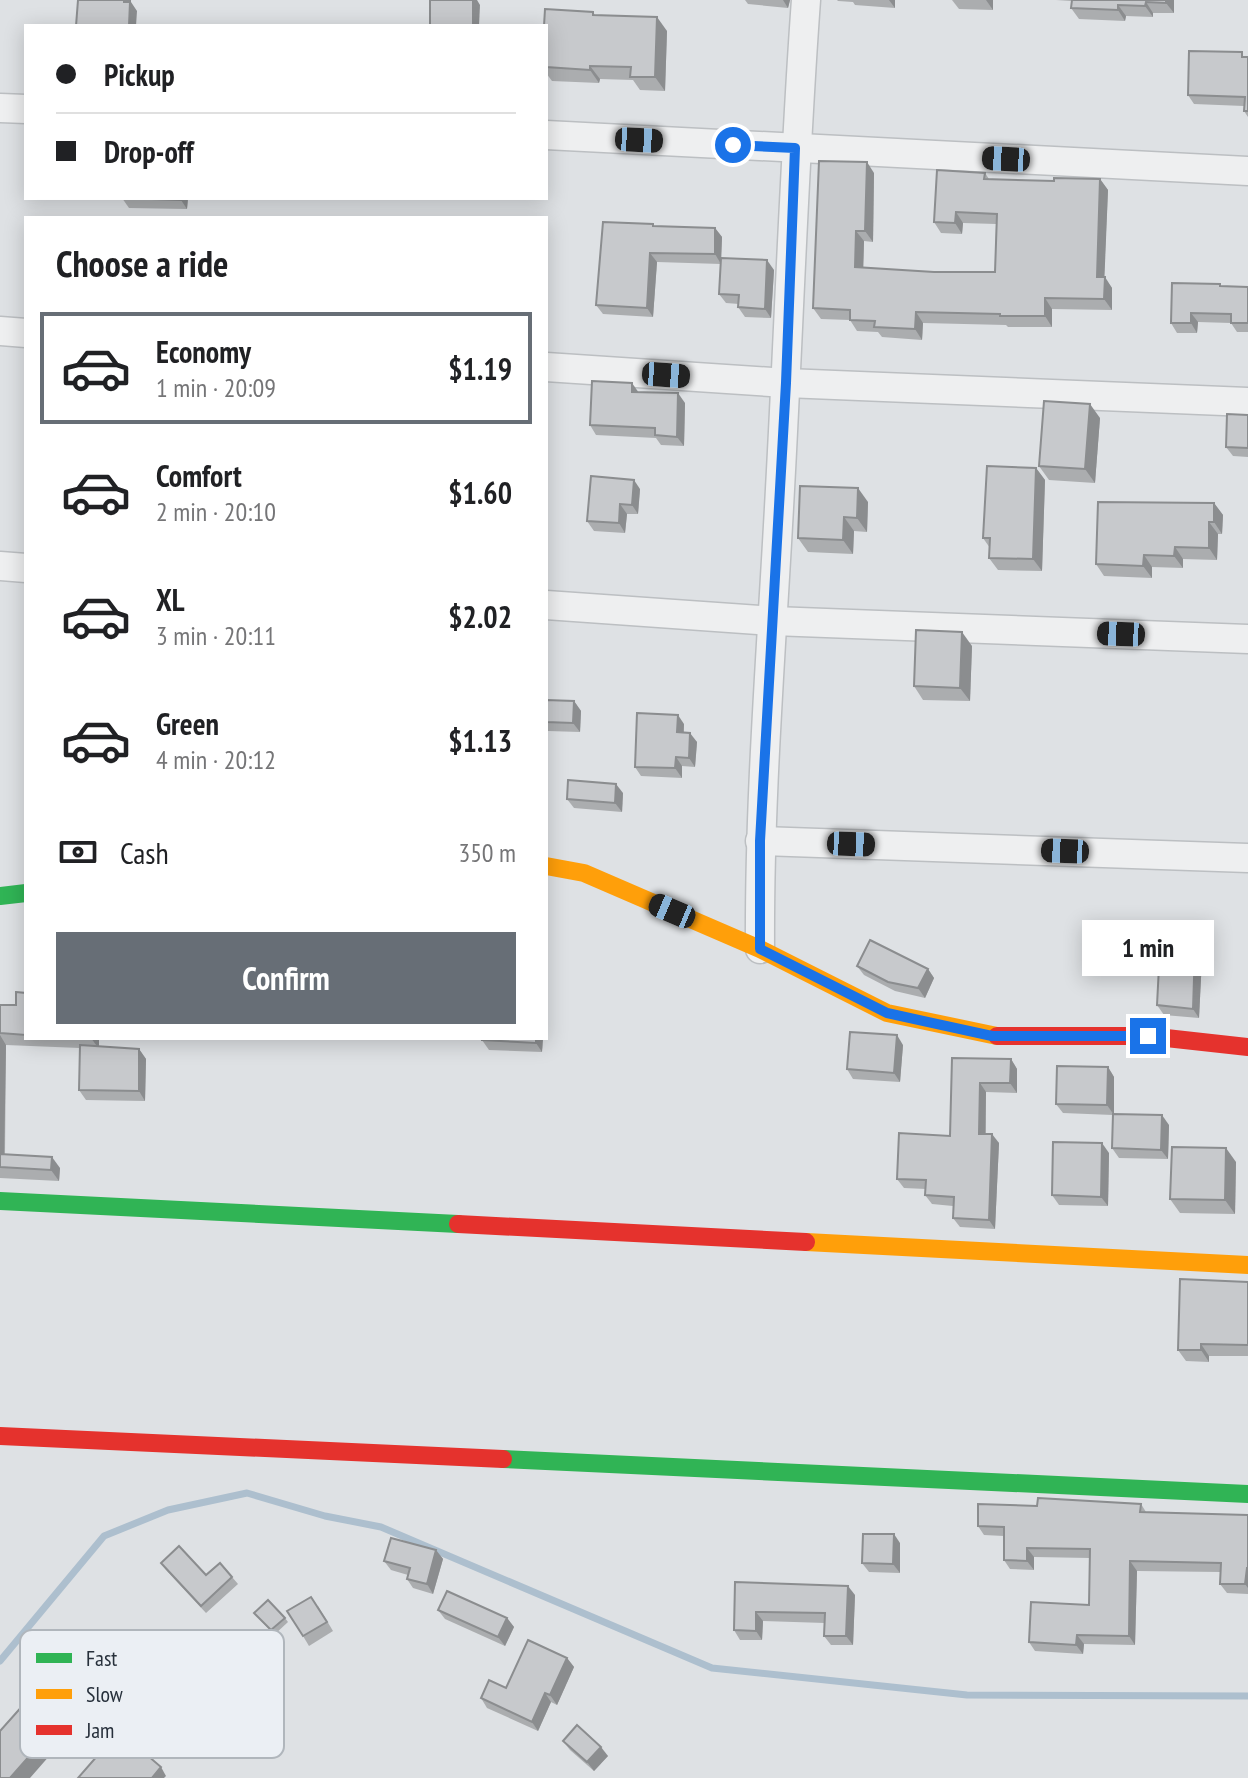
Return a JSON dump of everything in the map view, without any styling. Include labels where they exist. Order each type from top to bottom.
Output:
[{"type":"street","points":[[760,949],[760,841],[786,383],[795,148],[806,0]]},
{"type":"street","points":[[0,108],[24,109]]},
{"type":"street","points":[[548,135],[1248,171]]},
{"type":"street","points":[[0,331],[24,333]]},
{"type":"street","points":[[548,367],[786,383],[1248,402]]},
{"type":"street","points":[[0,566],[24,568]]},
{"type":"street","points":[[548,605],[773,621],[1248,639]]},
{"type":"street","points":[[760,841],[1248,858]]},
{"type":"street","points":[[548,866],[584,873],[760,949],[887,1013],[992,1036],[1148,1036],[1248,1047]]},
{"type":"street","points":[[0,896],[24,893]]},
{"type":"street","points":[[0,1201],[1248,1265]]},
{"type":"street","points":[[0,1436],[1248,1494]]},
{"type":"building","points":[[78,0],[130,2],[129,24],[76,24]]},
{"type":"building","points":[[430,0],[473,0],[473,24],[430,24]]},
{"type":"building","points":[[1072,0],[1166,0],[1166,3],[1118,5],[1118,10],[1071,8]]},
{"type":"building","points":[[545,9],[593,12],[593,15],[657,17],[655,77],[630,77],[631,67],[590,66],[590,70],[548,67],[548,24],[544,24]]},
{"type":"building","points":[[1189,51],[1242,52],[1242,57],[1248,57],[1248,111],[1244,111],[1245,97],[1188,95]]},
{"type":"building","points":[[819,161],[867,162],[865,231],[856,231],[855,267],[995,272],[997,214],[956,212],[955,223],[934,222],[937,170],[985,173],[984,179],[1100,179],[1097,277],[1105,277],[1104,299],[1045,298],[1045,316],[916,312],[915,329],[874,327],[875,321],[850,320],[850,310],[813,308]]},
{"type":"building","points":[[603,222],[715,228],[715,254],[650,253],[647,308],[596,305]]},
{"type":"building","points":[[721,258],[767,260],[765,309],[738,307],[739,295],[719,294]]},
{"type":"building","points":[[1172,283],[1248,287],[1248,323],[1231,323],[1231,314],[1191,313],[1191,323],[1171,323]]},
{"type":"building","points":[[592,381],[632,383],[632,392],[678,393],[677,437],[655,435],[655,428],[590,425]]},
{"type":"building","points":[[1044,401],[1090,404],[1085,469],[1039,466]]},
{"type":"building","points":[[1227,414],[1248,415],[1248,448],[1226,447]]},
{"type":"building","points":[[987,466],[1036,468],[1033,559],[989,558],[990,538],[983,538]]},
{"type":"building","points":[[591,476],[634,480],[632,505],[620,504],[619,523],[587,521]]},
{"type":"building","points":[[800,486],[858,488],[857,518],[844,517],[843,540],[798,538]]},
{"type":"building","points":[[1098,502],[1214,503],[1214,522],[1209,522],[1209,548],[1175,547],[1174,556],[1144,555],[1143,566],[1096,564]]},
{"type":"building","points":[[916,630],[962,632],[960,688],[914,686]]},
{"type":"building","points":[[548,700],[574,701],[573,723],[548,722]]},
{"type":"building","points":[[637,713],[678,715],[677,732],[690,733],[689,758],[676,757],[675,768],[635,767]]},
{"type":"building","points":[[568,780],[616,784],[615,803],[567,799]]},
{"type":"building","points":[[870,940],[928,969],[918,988],[888,982],[857,966]]},
{"type":"building","points":[[1160,947],[1195,948],[1193,1009],[1157,1005]]},
{"type":"building","points":[[16,992],[24,993],[24,1035],[0,1033],[0,1005],[16,1005]]},
{"type":"building","points":[[850,1032],[897,1035],[894,1073],[847,1069]]},
{"type":"building","points":[[482,1040],[536,1040],[536,1043]]},
{"type":"building","points":[[80,1045],[139,1049],[139,1091],[79,1090]]},
{"type":"building","points":[[952,1058],[1011,1059],[1010,1083],[980,1083],[979,1134],[992,1134],[989,1220],[953,1218],[954,1197],[925,1195],[926,1180],[897,1179],[899,1133],[950,1136]]},
{"type":"building","points":[[1057,1066],[1108,1067],[1107,1105],[1056,1104]]},
{"type":"building","points":[[1113,1114],[1162,1115],[1161,1150],[1112,1148]]},
{"type":"building","points":[[1053,1142],[1102,1143],[1101,1197],[1052,1195]]},
{"type":"building","points":[[1172,1147],[1226,1148],[1225,1200],[1170,1199]]},
{"type":"building","points":[[0,1154],[52,1157],[51,1170],[0,1167]]},
{"type":"building","points":[[1180,1279],[1248,1282],[1248,1345],[1201,1344],[1201,1350],[1178,1350]]},
{"type":"building","points":[[1038,1498],[1141,1504],[1140,1512],[1248,1515],[1245,1584],[1220,1584],[1221,1563],[1130,1561],[1129,1636],[1077,1635],[1076,1645],[1029,1642],[1031,1602],[1089,1605],[1090,1549],[1027,1548],[1027,1561],[1004,1560],[1004,1527],[978,1526],[978,1504],[1037,1506]]},
{"type":"building","points":[[863,1534],[894,1534],[893,1564],[862,1563]]},
{"type":"building","points":[[391,1538],[436,1550],[427,1584],[407,1579],[410,1568],[384,1561]]},
{"type":"building","points":[[179,1546],[206,1575],[220,1563],[232,1577],[201,1606],[161,1563]]},
{"type":"building","points":[[735,1582],[848,1586],[846,1636],[824,1636],[825,1613],[756,1612],[756,1631],[734,1630]]},
{"type":"building","points":[[447,1591],[507,1618],[498,1637],[438,1610]]},
{"type":"building","points":[[311,1597],[327,1622],[303,1636],[287,1611]]},
{"type":"building","points":[[268,1600],[285,1618],[271,1630],[254,1613]]},
{"type":"building","points":[[528,1640],[567,1658],[550,1695],[545,1693],[532,1722],[481,1698],[489,1680],[506,1688]]},
{"type":"building","points":[[20,1709],[20,1758],[28,1758],[10,1778],[0,1778],[0,1731]]},
{"type":"building","points":[[577,1725],[601,1747],[587,1762],[563,1741]]},
{"type":"building","points":[[95,1758],[150,1758],[161,1767],[152,1778],[78,1778]]},
{"type":"waterway","points":[[26,1630],[104,1536],[168,1510],[247,1493],[325,1516],[381,1527],[712,1668],[967,1695],[1248,1696]]},
{"type":"waterway","points":[[0,1661],[20,1637]]},
{"type":"traffic: fast","points":[[0,896],[24,893]]},
{"type":"traffic: fast","points":[[0,1201],[458,1224]]},
{"type":"traffic: fast","points":[[503,1459],[1248,1494]]},
{"type":"traffic: slow","points":[[548,866],[584,873],[760,949],[887,1013],[997,1036]]},
{"type":"traffic: slow","points":[[806,1242],[1248,1265]]},
{"type":"traffic: jam","points":[[997,1036],[1148,1036],[1248,1047]]},
{"type":"traffic: jam","points":[[458,1224],[806,1242]]},
{"type":"traffic: jam","points":[[0,1436],[503,1459]]},
{"type":"route","points":[[733,145],[795,148],[786,383],[760,841],[760,949],[887,1013],[992,1036],[1148,1036]]}]
